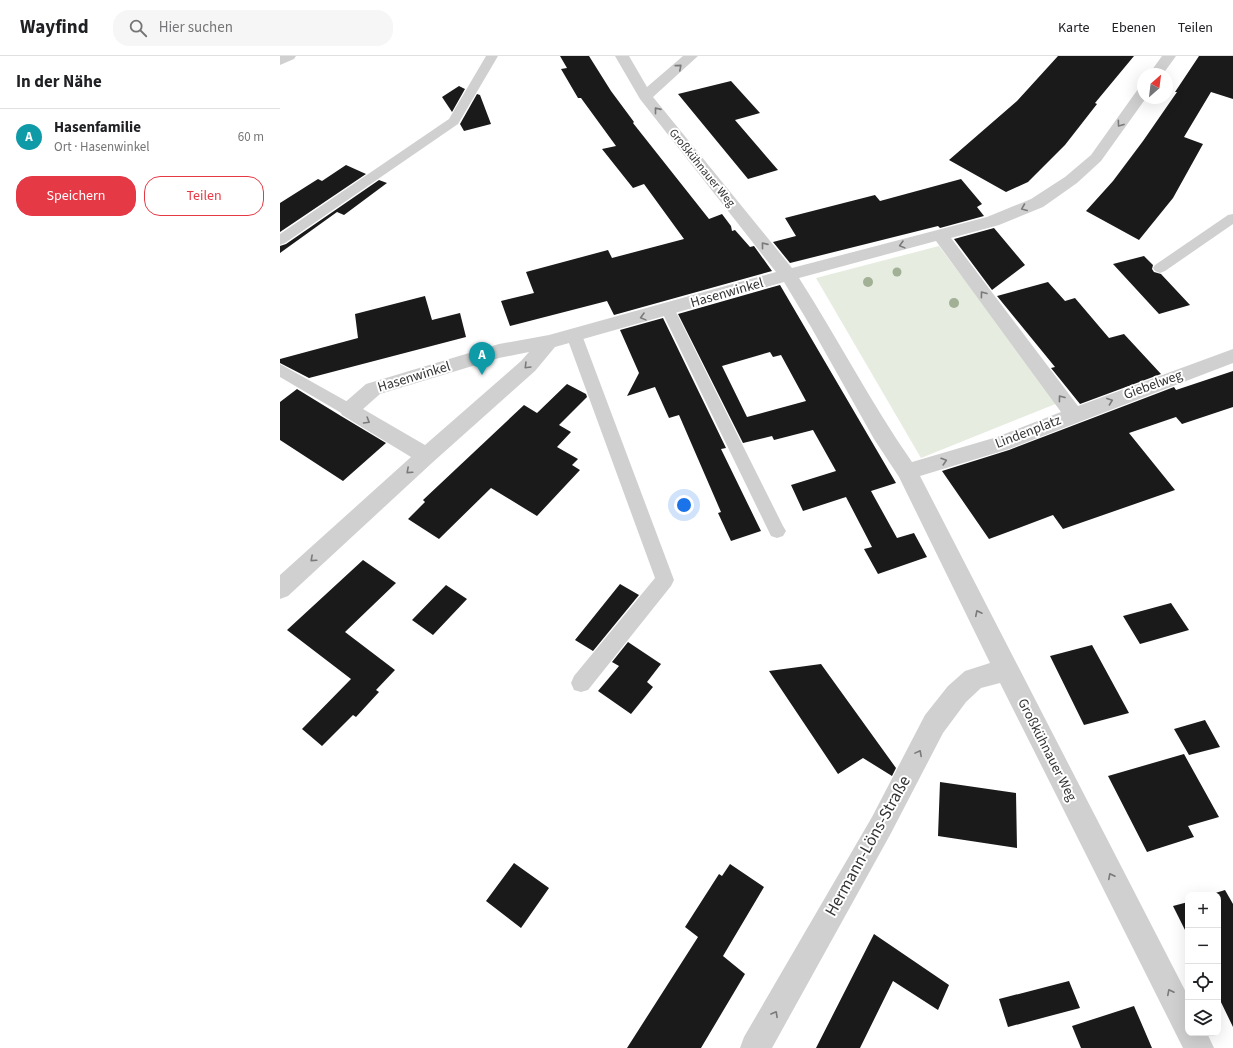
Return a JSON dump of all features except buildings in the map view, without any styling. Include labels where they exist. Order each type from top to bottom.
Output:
[{"type":"street","points":[[280,61],[289,56]]},
{"type":"street","name":"Großkühnauer Weg","points":[[622,56],[645,96],[788,275]]},
{"type":"street","points":[[645,96],[691,56]]},
{"type":"street","points":[[1160,68],[1169,56]]},
{"type":"street","points":[[907,472],[881,433],[820,324],[788,275],[993,221],[1037,203],[1071,180],[1096,158],[1137,100]]},
{"type":"street","name":"Lindenplatz","points":[[907,472],[1002,443],[1074,415],[940,235]]},
{"type":"street","name":"Hasenwinkel","points":[[349,410],[373,390],[499,351],[549,342],[668,310],[788,275]]},
{"type":"street","points":[[280,589],[426,456],[528,366],[549,342]]},
{"type":"street","name":"Giebelweg","points":[[1074,415],[1233,356]]},
{"type":"street","points":[[349,410],[426,456]]},
{"type":"street","name":"Großkühnauer Weg","points":[[907,472],[1185,1021]]},
{"type":"street","name":"Hermann-Löns-Straße","points":[[755,1048],[881,826],[934,724],[957,694],[974,679],[1006,670]]},
{"type":"street","points":[[1193,1036],[1199,1048]]},
{"type":"lane","points":[[280,240],[454,121],[492,56]]},
{"type":"lane","points":[[1160,268],[1233,218]]},
{"type":"lane","points":[[668,310],[777,531]]},
{"type":"lane","points":[[574,335],[665,580],[581,683]]},
{"type":"lane","points":[[280,370],[349,410]]},
{"type":"shaded area","points":[[939,246],[1058,403],[921,458],[816,278]]},
{"type":"place","name":"Hasenfamilie","points":[[482,375]]}]
